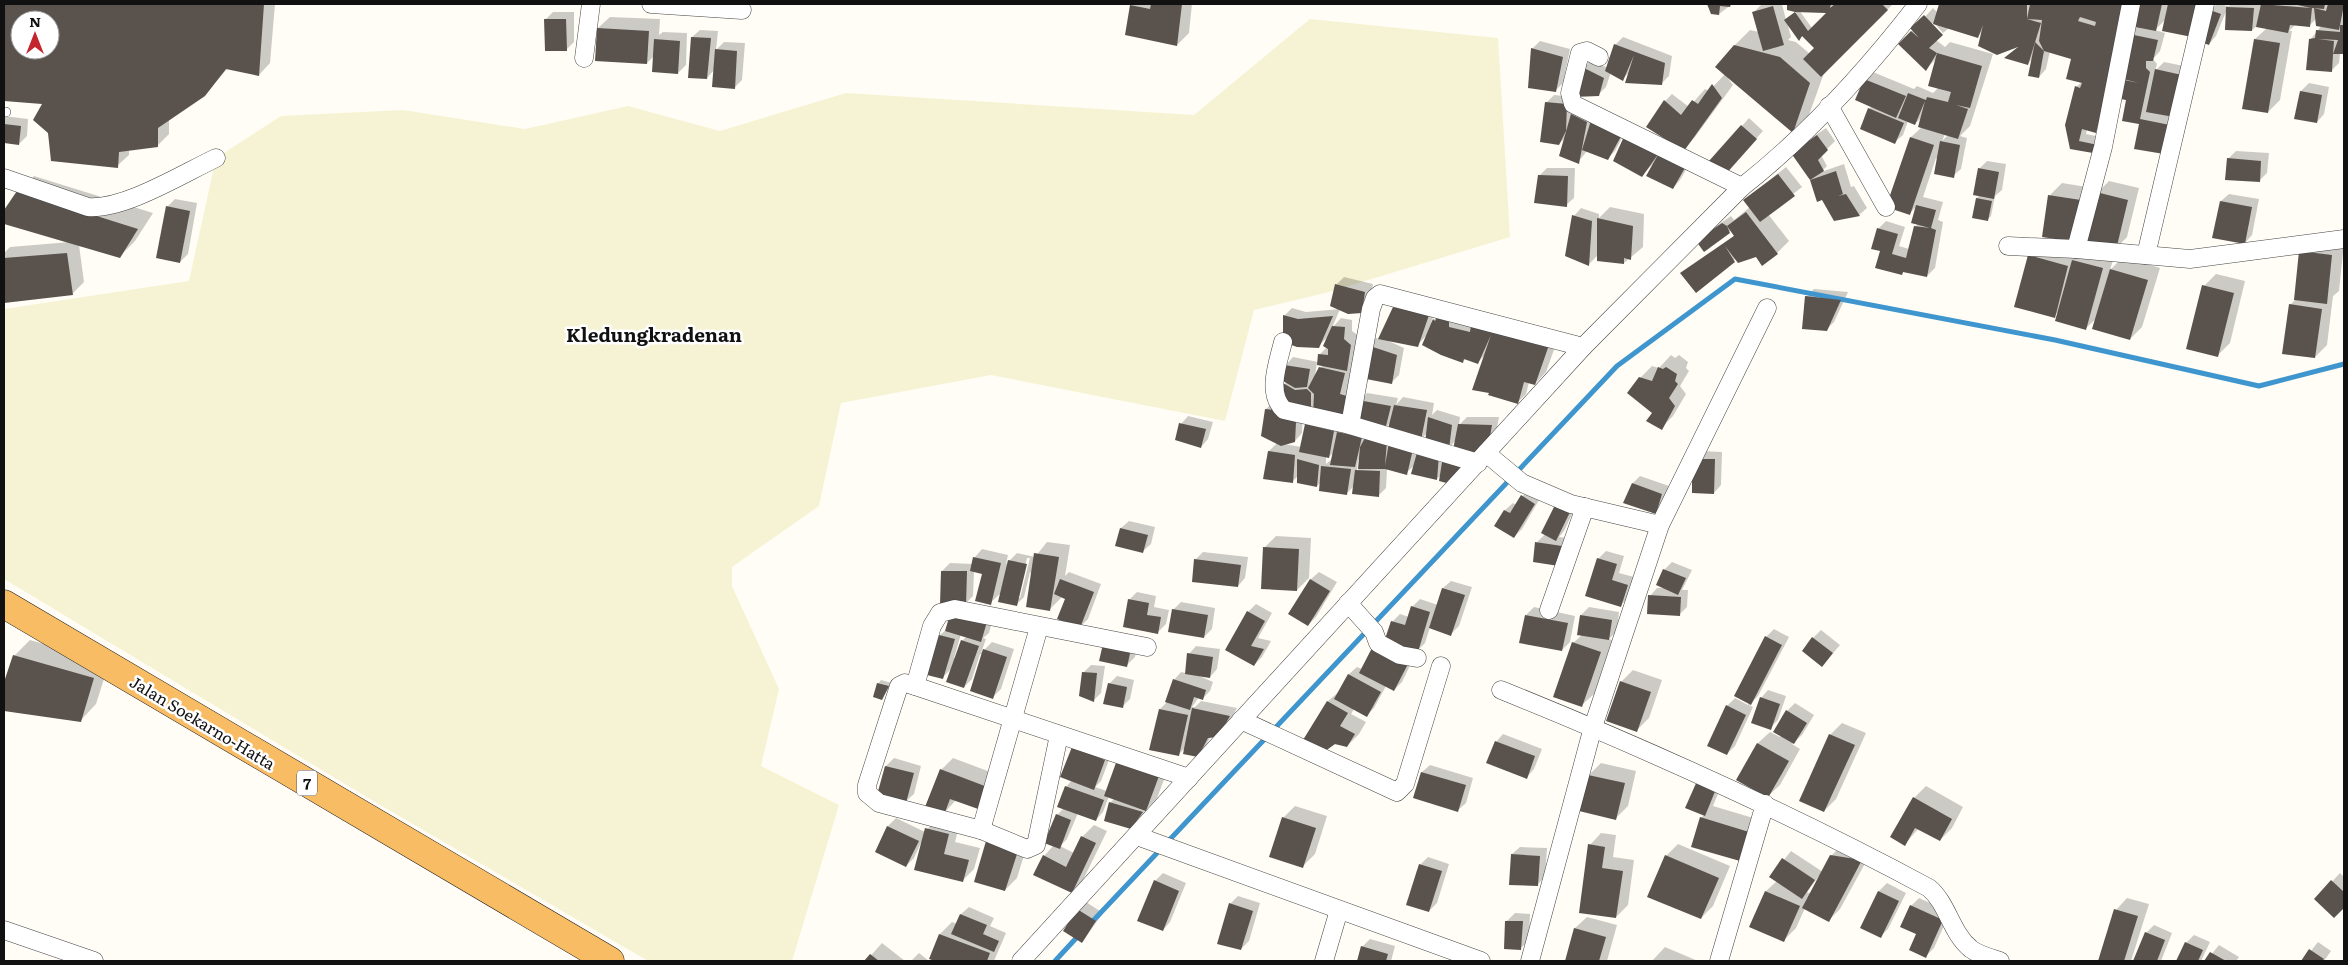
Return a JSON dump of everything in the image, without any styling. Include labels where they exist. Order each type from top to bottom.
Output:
[{"type":"highway","name":"Jalan Soekarno-Hatta","points":[[4,604],[610,961]]},
{"type":"street","points":[[584,58],[591,4]]},
{"type":"street","points":[[651,4],[742,10]]},
{"type":"street","points":[[1022,961],[1241,720],[1354,609],[1482,458],[1584,347],[1742,187],[1771,164],[1829,106],[1918,4]]},
{"type":"street","points":[[2076,248],[2103,147],[2131,4]]},
{"type":"street","points":[[2146,255],[2205,4]]},
{"type":"street","points":[[1599,57],[1587,52],[1580,54],[1570,93],[1573,104],[1742,187]]},
{"type":"street","points":[[1829,106],[1886,207]]},
{"type":"street","points":[[4,178],[88,207],[102,208],[127,200],[216,158]]},
{"type":"street","points":[[2008,246],[2076,248],[2190,259],[2344,238]]},
{"type":"street","points":[[1350,425],[1371,309],[1375,298],[1380,294],[1584,347]]},
{"type":"street","points":[[1530,961],[1593,727],[1660,525],[1767,308]]},
{"type":"street","points":[[1283,342],[1274,386],[1277,403],[1284,410],[1482,458],[1505,469],[1522,483],[1571,504],[1660,525]]},
{"type":"street","points":[[1550,610],[1585,507]]},
{"type":"street","points":[[915,686],[932,626],[940,613],[955,609],[1038,627],[1147,647]]},
{"type":"street","points":[[1354,609],[1374,632],[1378,643],[1400,655],[1417,658]]},
{"type":"street","points":[[981,830],[1038,627]]},
{"type":"street","points":[[1241,720],[1397,792],[1405,784],[1441,666]]},
{"type":"street","points":[[1059,735],[1035,847],[1026,849],[981,830],[879,803],[867,793],[867,784],[899,686],[905,683],[1189,778]]},
{"type":"street","points":[[1502,690],[1593,727],[1765,804],[1929,888],[1940,897],[1961,937],[1972,949],[2000,961]]},
{"type":"street","points":[[1719,961],[1765,804]]},
{"type":"street","points":[[1137,836],[1481,961]]},
{"type":"street","points":[[1324,961],[1339,910]]},
{"type":"street","points":[[4,930],[94,961]]},
{"type":"shaded area","points":[[1310,19],[1498,38],[1510,237],[1329,292],[1254,310],[1225,421],[991,375],[841,403],[819,506],[732,567],[732,586],[779,689],[761,766],[839,805],[792,961],[648,961],[370,799],[4,579],[4,309],[189,281],[216,158],[281,116],[403,110],[525,129],[628,106],[720,131],[846,93],[1194,115]]},
{"type":"building","points":[[4,4],[264,4],[259,76],[226,69],[205,96],[158,128],[158,147],[119,152],[118,168],[51,161],[48,133],[33,120],[42,104],[4,101]]},
{"type":"building","points":[[1151,4],[1182,4],[1177,46],[1125,35],[1130,5],[1150,9]]},
{"type":"building","points":[[1707,4],[1731,4],[1730,7],[1720,6],[1719,15],[1711,14]]},
{"type":"building","points":[[1787,4],[1831,4],[1830,8],[1835,4],[1882,4],[1888,10],[1821,77],[1803,59],[1814,48],[1802,36],[1799,41],[1784,20],[1795,12],[1787,10]],"holes":[[[1795,12],[1826,13],[1808,31]]]},
{"type":"building","points":[[1939,4],[2027,5],[2027,19],[2041,23],[2028,65],[2004,58],[2018,47],[1997,55],[1978,46],[1983,25],[1978,38],[1933,24]]},
{"type":"building","points":[[2030,4],[2128,4],[2104,94],[2106,95],[2096,133],[2082,129],[2079,141],[2098,145],[2093,153],[2070,149],[2065,125],[2075,86],[2080,88],[2082,83],[2066,79],[2071,59],[2044,51],[2039,41],[2042,20],[2027,19]],"holes":[[[2080,17],[2096,22],[2095,26],[2078,21]]]},
{"type":"building","points":[[2134,4],[2162,4],[2156,31],[2130,26]]},
{"type":"building","points":[[2168,4],[2199,4],[2192,37],[2162,31]]},
{"type":"building","points":[[2261,4],[2311,8],[2293,4],[2325,4],[2324,9],[2312,8],[2310,27],[2290,25],[2288,33],[2256,27]]},
{"type":"building","points":[[2328,4],[2344,5],[2339,30],[2316,26],[2314,8],[2326,11]]},
{"type":"building","points":[[1773,6],[1784,45],[1763,51],[1752,12]]},
{"type":"building","points":[[2226,7],[2254,8],[2252,31],[2225,30]]},
{"type":"building","points":[[2210,10],[2221,14],[2209,45],[2198,41]]},
{"type":"building","points":[[1924,15],[1943,35],[1929,48],[1937,53],[1926,71],[1898,44],[1911,31],[1919,38],[1910,28]]},
{"type":"building","points":[[544,19],[566,19],[567,51],[545,51]]},
{"type":"building","points":[[2340,25],[2344,25],[2344,54],[2333,54],[2332,72],[2306,70],[2309,39],[2315,38],[2316,30],[2340,32]],"holes":[[[2318,39],[2338,40],[2333,54],[2334,41]]]},
{"type":"building","points":[[597,28],[649,31],[647,64],[595,61]]},
{"type":"building","points":[[2129,34],[2158,40],[2153,61],[2146,61],[2146,68],[2150,72],[2140,119],[2170,125],[2164,154],[2134,149],[2139,124],[2122,121],[2126,100],[2115,98],[2119,79],[2139,83],[2119,78]]},
{"type":"building","points":[[691,37],[711,38],[707,79],[688,78]]},
{"type":"building","points":[[654,39],[680,41],[678,74],[652,72]]},
{"type":"building","points":[[2254,39],[2280,43],[2268,113],[2242,109]]},
{"type":"building","points":[[2035,42],[2044,51],[2039,78],[2028,76]]},
{"type":"building","points":[[1614,44],[1665,63],[1662,85],[1625,83],[1634,55],[1623,81],[1605,71]]},
{"type":"building","points":[[1734,45],[1780,57],[1810,83],[1793,133],[1715,67]]},
{"type":"building","points":[[1531,48],[1563,57],[1556,92],[1528,88]]},
{"type":"building","points":[[715,49],[737,51],[735,89],[712,87]]},
{"type":"building","points":[[1937,53],[1982,66],[1970,108],[1956,105],[1968,109],[1958,139],[1918,127],[1925,101],[1915,125],[1898,118],[1908,93],[1926,100],[1927,97],[1948,102],[1951,92],[1928,86]]},
{"type":"building","points":[[1582,67],[1604,78],[1599,96],[1573,97]]},
{"type":"building","points":[[2155,69],[2182,75],[2174,117],[2146,112]]},
{"type":"building","points":[[1864,79],[1906,96],[1896,118],[1855,100]]},
{"type":"building","points":[[1712,84],[1722,98],[1684,151],[1646,127],[1664,100],[1681,115],[1692,100],[1698,104]]},
{"type":"building","points":[[2300,91],[2322,95],[2317,123],[2294,119]]},
{"type":"building","points":[[1545,102],[1567,104],[1566,131],[1559,145],[1540,142]]},
{"type":"building","points":[[1868,108],[1904,123],[1895,144],[1860,129]]},
{"type":"building","points":[[1571,114],[1587,122],[1579,164],[1559,156]]},
{"type":"building","points":[[1592,117],[1624,131],[1608,160],[1582,150]]},
{"type":"building","points":[[4,124],[21,126],[19,145],[4,143]]},
{"type":"building","points":[[1741,125],[1757,139],[1725,175],[1709,161]]},
{"type":"building","points":[[1626,132],[1686,166],[1673,189],[1646,176],[1659,153],[1642,177],[1613,161]]},
{"type":"building","points":[[1817,135],[1828,150],[1818,160],[1824,171],[1810,180],[1791,153]]},
{"type":"building","points":[[1910,137],[1934,145],[1910,215],[1886,207]]},
{"type":"building","points":[[1940,141],[1960,145],[1954,178],[1934,174]]},
{"type":"building","points":[[2227,158],[2261,161],[2260,182],[2225,180]]},
{"type":"building","points":[[1978,168],[1999,172],[1994,199],[1973,195]]},
{"type":"building","points":[[1836,171],[1843,194],[1838,196],[1846,194],[1860,216],[1834,221],[1822,200],[1817,202],[1810,180]]},
{"type":"building","points":[[1778,174],[1795,196],[1760,222],[1743,200]]},
{"type":"building","points":[[1538,175],[1568,176],[1567,207],[1534,203]]},
{"type":"building","points":[[17,191],[138,229],[120,258],[4,224],[4,210]]},
{"type":"building","points":[[2096,192],[2128,200],[2116,250],[2083,242]]},
{"type":"building","points":[[2048,195],[2081,200],[2075,242],[2042,237]]},
{"type":"building","points":[[1976,198],[1992,201],[1988,221],[1972,218]]},
{"type":"building","points":[[2220,201],[2252,207],[2245,244],[2212,238]]},
{"type":"building","points":[[1916,205],[1936,210],[1931,228],[1936,230],[1927,277],[1903,272],[1902,275],[1875,268],[1880,251],[1871,249],[1877,228],[1898,234],[1892,254],[1906,258],[1914,226],[1930,228],[1911,223]]},
{"type":"building","points":[[166,206],[190,211],[180,263],[156,258]]},
{"type":"building","points":[[1746,212],[1778,254],[1762,266],[1756,257],[1738,263],[1725,246],[1735,262],[1696,293],[1680,273],[1734,236],[1727,226]]},
{"type":"building","points":[[1572,215],[1592,221],[1589,266],[1565,256]]},
{"type":"building","points":[[1597,218],[1633,226],[1631,260],[1624,258],[1624,264],[1597,261]]},
{"type":"building","points":[[1722,223],[1727,226],[1730,233],[1704,252],[1696,241]]},
{"type":"building","points":[[2299,251],[2332,255],[2327,304],[2294,300]]},
{"type":"building","points":[[67,253],[73,295],[4,303],[4,258]]},
{"type":"building","points":[[2028,255],[2068,266],[2055,318],[2014,307]]},
{"type":"building","points":[[2072,260],[2103,268],[2086,330],[2055,321]]},
{"type":"building","points":[[2110,269],[2148,280],[2130,340],[2092,329]]},
{"type":"building","points":[[1335,284],[1365,292],[1362,313],[1348,314],[1330,306]]},
{"type":"building","points":[[2202,285],[2234,293],[2218,357],[2186,349]]},
{"type":"building","points":[[1805,296],[1841,300],[1827,331],[1802,329]]},
{"type":"building","points":[[2289,304],[2322,309],[2315,358],[2282,354]]},
{"type":"building","points":[[1393,307],[1429,315],[1418,347],[1378,339]]},
{"type":"building","points":[[1439,314],[1449,316],[1449,327],[1470,332],[1471,325],[1549,345],[1535,385],[1524,382],[1518,404],[1488,395],[1489,393],[1472,390],[1491,335],[1478,364],[1464,359],[1463,363],[1441,355],[1422,345],[1433,319],[1435,321]]},
{"type":"building","points":[[1283,315],[1298,319],[1333,316],[1319,348],[1297,347],[1283,342]]},
{"type":"building","points":[[1332,326],[1345,327],[1344,339],[1351,345],[1347,371],[1317,365],[1318,354],[1328,355],[1328,349],[1323,346]]},
{"type":"building","points":[[1367,345],[1397,355],[1392,384],[1361,378]]},
{"type":"building","points":[[1284,365],[1310,369],[1307,387],[1295,388],[1283,381]]},
{"type":"building","points":[[1319,367],[1345,373],[1340,394],[1353,398],[1348,422],[1313,414],[1314,394],[1308,388]]},
{"type":"building","points":[[1658,367],[1663,369],[1666,367],[1677,374],[1675,381],[1678,384],[1669,398],[1675,406],[1662,430],[1646,421],[1652,413],[1627,393],[1639,377],[1652,381]]},
{"type":"building","points":[[1283,383],[1295,390],[1307,389],[1311,393],[1311,412],[1281,401]]},
{"type":"building","points":[[1358,400],[1391,406],[1385,430],[1354,424]]},
{"type":"building","points":[[1394,405],[1427,410],[1421,440],[1387,433]]},
{"type":"building","points":[[1265,409],[1275,410],[1296,422],[1295,442],[1281,446],[1261,436]]},
{"type":"building","points":[[1428,417],[1452,425],[1449,449],[1425,443]]},
{"type":"building","points":[[1179,423],[1206,429],[1201,448],[1175,440]]},
{"type":"building","points":[[1305,424],[1334,431],[1329,458],[1299,452]]},
{"type":"building","points":[[1458,424],[1492,425],[1488,448],[1477,459],[1453,450]]},
{"type":"building","points":[[1337,432],[1362,437],[1355,467],[1330,465]]},
{"type":"building","points":[[1366,436],[1387,441],[1385,466],[1389,442],[1413,449],[1407,475],[1385,469],[1358,469],[1360,447]]},
{"type":"building","points":[[1418,449],[1439,455],[1437,480],[1411,474]]},
{"type":"building","points":[[1268,451],[1295,455],[1293,483],[1263,479]]},
{"type":"building","points":[[1443,456],[1464,462],[1454,485],[1439,481]]},
{"type":"building","points":[[1297,459],[1319,465],[1317,487],[1297,483]]},
{"type":"building","points":[[1692,459],[1715,459],[1714,494],[1692,493]]},
{"type":"building","points":[[1321,466],[1351,469],[1347,495],[1319,491]]},
{"type":"building","points":[[1355,470],[1380,471],[1379,497],[1352,494]]},
{"type":"building","points":[[1632,483],[1662,494],[1656,514],[1623,503]]},
{"type":"building","points":[[1521,495],[1535,504],[1514,538],[1494,526],[1504,510],[1510,513]]},
{"type":"building","points":[[1555,505],[1570,512],[1556,541],[1541,533]]},
{"type":"building","points":[[1120,528],[1148,535],[1143,553],[1115,546]]},
{"type":"building","points":[[1535,542],[1562,546],[1559,566],[1533,562]]},
{"type":"building","points":[[1263,547],[1299,549],[1297,591],[1261,589]]},
{"type":"building","points":[[1034,553],[1059,557],[1050,611],[1026,607]]},
{"type":"building","points":[[973,557],[1001,563],[991,605],[975,601],[982,574],[970,571]]},
{"type":"building","points":[[1597,558],[1617,564],[1612,580],[1628,585],[1621,607],[1585,596]]},
{"type":"building","points":[[1194,559],[1241,565],[1238,587],[1192,582]]},
{"type":"building","points":[[1008,560],[1027,564],[1017,606],[998,602]]},
{"type":"building","points":[[1663,569],[1686,578],[1678,595],[1656,585]]},
{"type":"building","points":[[941,571],[967,571],[966,605],[940,605]]},
{"type":"building","points":[[1060,579],[1094,592],[1080,628],[1057,619],[1065,599],[1054,594]]},
{"type":"building","points":[[1310,579],[1330,591],[1308,626],[1288,614]]},
{"type":"building","points":[[1442,588],[1465,595],[1451,636],[1429,628]]},
{"type":"building","points":[[1648,595],[1681,597],[1680,616],[1647,614]]},
{"type":"building","points":[[1128,599],[1149,603],[1147,615],[1161,617],[1158,634],[1123,627]]},
{"type":"building","points":[[1411,606],[1430,612],[1418,652],[1384,642],[1391,621],[1405,625]]},
{"type":"building","points":[[1172,609],[1208,615],[1204,638],[1168,632]]},
{"type":"building","points":[[951,611],[987,622],[981,642],[945,631]]},
{"type":"building","points":[[1247,611],[1265,621],[1251,646],[1264,649],[1254,666],[1225,650]]},
{"type":"building","points":[[1525,615],[1568,623],[1562,651],[1519,643]]},
{"type":"building","points":[[1580,615],[1612,620],[1609,640],[1577,635]]},
{"type":"building","points":[[939,635],[955,639],[943,679],[927,675]]},
{"type":"building","points":[[1765,636],[1782,645],[1751,705],[1734,696]]},
{"type":"building","points":[[1812,637],[1833,653],[1822,667],[1802,651]]},
{"type":"building","points":[[961,640],[979,646],[964,688],[946,682]]},
{"type":"building","points":[[1572,642],[1601,652],[1582,707],[1553,697]]},
{"type":"building","points":[[1103,644],[1131,649],[1127,667],[1099,661]]},
{"type":"building","points":[[1373,646],[1408,664],[1394,691],[1359,673]]},
{"type":"building","points":[[983,649],[1007,657],[993,699],[970,691]]},
{"type":"building","points":[[1187,653],[1213,657],[1210,678],[1185,674]]},
{"type":"building","points":[[13,655],[94,678],[81,722],[4,711],[4,682]]},
{"type":"building","points":[[1082,672],[1097,673],[1094,702],[1079,696]]},
{"type":"building","points":[[1348,674],[1381,692],[1367,717],[1334,699]]},
{"type":"building","points":[[1173,679],[1206,690],[1203,700],[1194,697],[1190,710],[1165,702]]},
{"type":"building","points":[[1620,681],[1651,692],[1637,732],[1606,721]]},
{"type":"building","points":[[877,683],[889,686],[882,700],[873,697]]},
{"type":"building","points":[[1108,683],[1127,687],[1123,708],[1103,704]]},
{"type":"building","points":[[1760,697],[1780,704],[1771,730],[1751,723]]},
{"type":"building","points":[[1327,701],[1348,713],[1340,726],[1355,734],[1347,747],[1335,744],[1324,752],[1303,740]]},
{"type":"building","points":[[1726,705],[1746,715],[1727,755],[1707,746]]},
{"type":"building","points":[[1192,708],[1230,716],[1218,737],[1208,738],[1198,757],[1183,754]]},
{"type":"building","points":[[1159,709],[1188,715],[1179,756],[1149,750]]},
{"type":"building","points":[[1786,710],[1807,723],[1794,744],[1773,732]]},
{"type":"building","points":[[1829,734],[1855,745],[1824,812],[1799,801]]},
{"type":"building","points":[[1495,741],[1535,756],[1527,779],[1486,763]]},
{"type":"building","points":[[1757,743],[1789,761],[1768,798],[1736,780]]},
{"type":"building","points":[[1072,747],[1105,760],[1094,790],[1060,777]]},
{"type":"building","points":[[1117,760],[1159,776],[1146,811],[1104,796]]},
{"type":"building","points":[[885,766],[914,773],[906,803],[877,795]]},
{"type":"building","points":[[940,769],[990,788],[981,810],[950,799],[944,815],[925,807]]},
{"type":"building","points":[[1421,772],[1466,785],[1458,812],[1413,798]]},
{"type":"building","points":[[1588,775],[1625,783],[1616,820],[1579,811]]},
{"type":"building","points":[[1697,781],[1716,789],[1705,816],[1685,808]]},
{"type":"building","points":[[1065,786],[1104,800],[1096,821],[1057,807]]},
{"type":"building","points":[[1913,797],[1952,819],[1940,841],[1915,828],[1905,846],[1890,837]]},
{"type":"building","points":[[1109,802],[1143,812],[1131,829],[1104,821]]},
{"type":"building","points":[[1056,814],[1071,820],[1060,849],[1044,843]]},
{"type":"building","points":[[1282,817],[1316,828],[1303,868],[1269,857]]},
{"type":"building","points":[[1700,817],[1749,832],[1740,861],[1691,847]]},
{"type":"building","points":[[887,826],[919,841],[906,867],[875,852]]},
{"type":"building","points":[[925,828],[949,834],[944,854],[969,860],[963,882],[914,870]]},
{"type":"building","points":[[1081,836],[1096,843],[1072,893],[1033,875],[1043,855],[1066,867]]},
{"type":"building","points":[[986,841],[1018,851],[1005,891],[974,882]]},
{"type":"building","points":[[1588,844],[1605,847],[1602,868],[1623,871],[1616,918],[1579,913]]},
{"type":"building","points":[[1511,854],[1540,856],[1538,886],[1509,885]]},
{"type":"building","points":[[1665,855],[1719,878],[1701,919],[1647,897]]},
{"type":"building","points":[[1830,855],[1862,860],[1829,922],[1802,908]]},
{"type":"building","points":[[1782,858],[1815,880],[1802,899],[1769,877]]},
{"type":"building","points":[[1419,864],[1442,871],[1429,912],[1406,905]]},
{"type":"building","points":[[1154,880],[1179,891],[1163,931],[1137,921]]},
{"type":"building","points":[[2331,880],[2344,892],[2344,908],[2334,918],[2314,899]]},
{"type":"building","points":[[1765,891],[1800,906],[1784,942],[1749,927]]},
{"type":"building","points":[[1878,891],[1899,901],[1881,938],[1860,928]]},
{"type":"building","points":[[1229,903],[1253,911],[1241,950],[1217,944]]},
{"type":"building","points":[[1910,905],[1943,920],[1926,958],[1909,950],[1916,934],[1900,927]]},
{"type":"building","points":[[1077,909],[1096,921],[1082,943],[1063,931]]},
{"type":"building","points":[[2114,909],[2138,916],[2124,961],[2098,961]]},
{"type":"building","points":[[960,914],[987,925],[983,934],[999,941],[994,952],[951,934]]},
{"type":"building","points":[[1505,921],[1523,921],[1521,950],[1504,949]]},
{"type":"building","points":[[1574,928],[1606,937],[1599,961],[1565,961]]},
{"type":"building","points":[[2145,932],[2165,940],[2157,961],[2133,961]]},
{"type":"building","points":[[939,934],[990,953],[987,961],[935,961],[929,959]]},
{"type":"building","points":[[2185,942],[2203,950],[2198,961],[2176,961]]},
{"type":"building","points":[[1361,946],[1388,954],[1386,961],[1357,961]]},
{"type":"building","points":[[2309,949],[2324,959],[2322,961],[2301,961]]},
{"type":"building","points":[[2210,952],[2226,961],[2204,961]]},
{"type":"building","points":[[870,954],[879,961],[864,961]]},
{"type":"waterway","points":[[1090,924],[1617,366],[1735,279],[2055,340],[2259,386],[2344,364]]},
{"type":"waterway","points":[[1055,961],[1079,935]]},
{"type":"district","name":"Kledungkradenan","points":[[654,334]]}]
